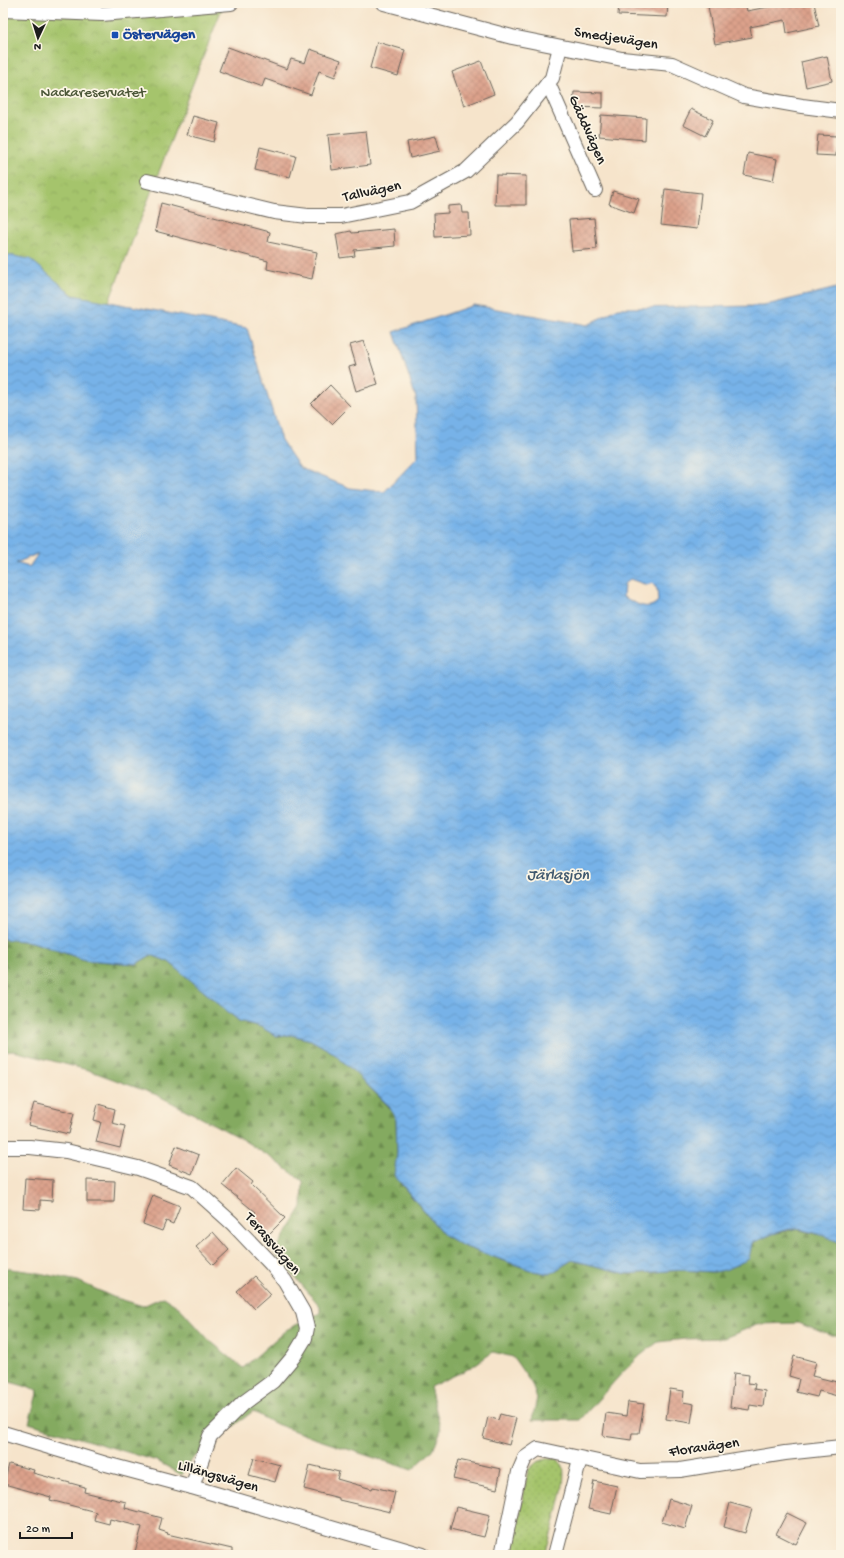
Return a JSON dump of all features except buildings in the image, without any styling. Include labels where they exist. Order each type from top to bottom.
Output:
[{"type":"street","points":[[3,10],[102,14],[231,3]]},
{"type":"street","name":"Smedjevägen","points":[[384,3],[512,37],[622,59],[672,64],[744,96],[841,111]]},
{"type":"street","name":"Tallvägen","points":[[147,181],[274,212],[308,216],[341,216],[410,202],[466,171],[517,122],[552,78],[560,47]]},
{"type":"street","name":"Gäddvägen","points":[[548,83],[595,190]]},
{"type":"street","name":"Terassvägen","points":[[3,1147],[30,1147],[66,1151],[138,1168],[192,1187],[232,1223],[270,1264],[285,1281],[303,1312],[307,1328],[305,1338],[294,1356],[273,1381],[243,1403],[210,1436],[192,1487]]},
{"type":"street","name":"Lillängsvägen","points":[[3,1432],[106,1464],[192,1487],[423,1555]]},
{"type":"street","name":"Floravägen","points":[[502,1555],[519,1472],[525,1458],[538,1449],[640,1471],[680,1470],[785,1453],[841,1447]]},
{"type":"street","points":[[555,1555],[576,1458]]},
{"type":"green space","name":"Nackareservatet","points":[[3,3],[224,3],[108,304],[3,591]]},
{"type":"green space","points":[[3,939],[32,942],[85,960],[136,964],[151,955],[169,962],[239,1021],[261,1027],[276,1036],[291,1035],[311,1040],[332,1052],[389,1107],[396,1120],[397,1153],[394,1176],[444,1235],[463,1246],[533,1271],[550,1274],[572,1260],[627,1274],[682,1270],[714,1272],[752,1243],[772,1234],[795,1229],[822,1235],[841,1243],[841,1335],[829,1335],[798,1323],[759,1324],[724,1338],[685,1339],[658,1342],[641,1355],[622,1373],[580,1420],[532,1420],[537,1398],[531,1383],[513,1357],[493,1352],[470,1368],[430,1387],[441,1430],[433,1450],[412,1470],[313,1438],[271,1422],[253,1411],[190,1461],[182,1475],[157,1461],[29,1423],[38,1390],[3,1380],[3,1268],[34,1272],[78,1281],[113,1297],[143,1306],[163,1297],[180,1308],[209,1340],[243,1368],[286,1330],[320,1313],[320,1306],[274,1253],[302,1207],[303,1181],[273,1159],[240,1138],[157,1095],[88,1070],[14,1051],[3,1052]]},
{"type":"green space","points":[[549,1458],[558,1459],[563,1466],[564,1474],[561,1497],[545,1555],[512,1555],[528,1470],[537,1462]]},
{"type":"water","name":"Järlasjön","points":[[3,254],[30,259],[73,295],[247,328],[281,440],[300,468],[350,488],[384,492],[418,457],[416,398],[394,332],[474,305],[588,325],[618,308],[762,306],[841,287],[841,1243],[825,1236],[802,1230],[791,1229],[752,1243],[749,1259],[725,1270],[714,1272],[682,1270],[627,1274],[572,1260],[550,1274],[533,1271],[463,1246],[444,1235],[394,1175],[397,1153],[396,1120],[389,1106],[332,1052],[311,1040],[291,1035],[276,1036],[261,1027],[239,1021],[169,962],[151,955],[136,964],[85,960],[32,942],[3,939]],"holes":[[[37,554],[29,567],[16,563]],[[630,579],[647,585],[652,583],[657,589],[658,601],[650,606],[645,606],[636,604],[623,597],[624,584]]]},
{"type":"place","name":"Östervägen","points":[[115,35]]}]
